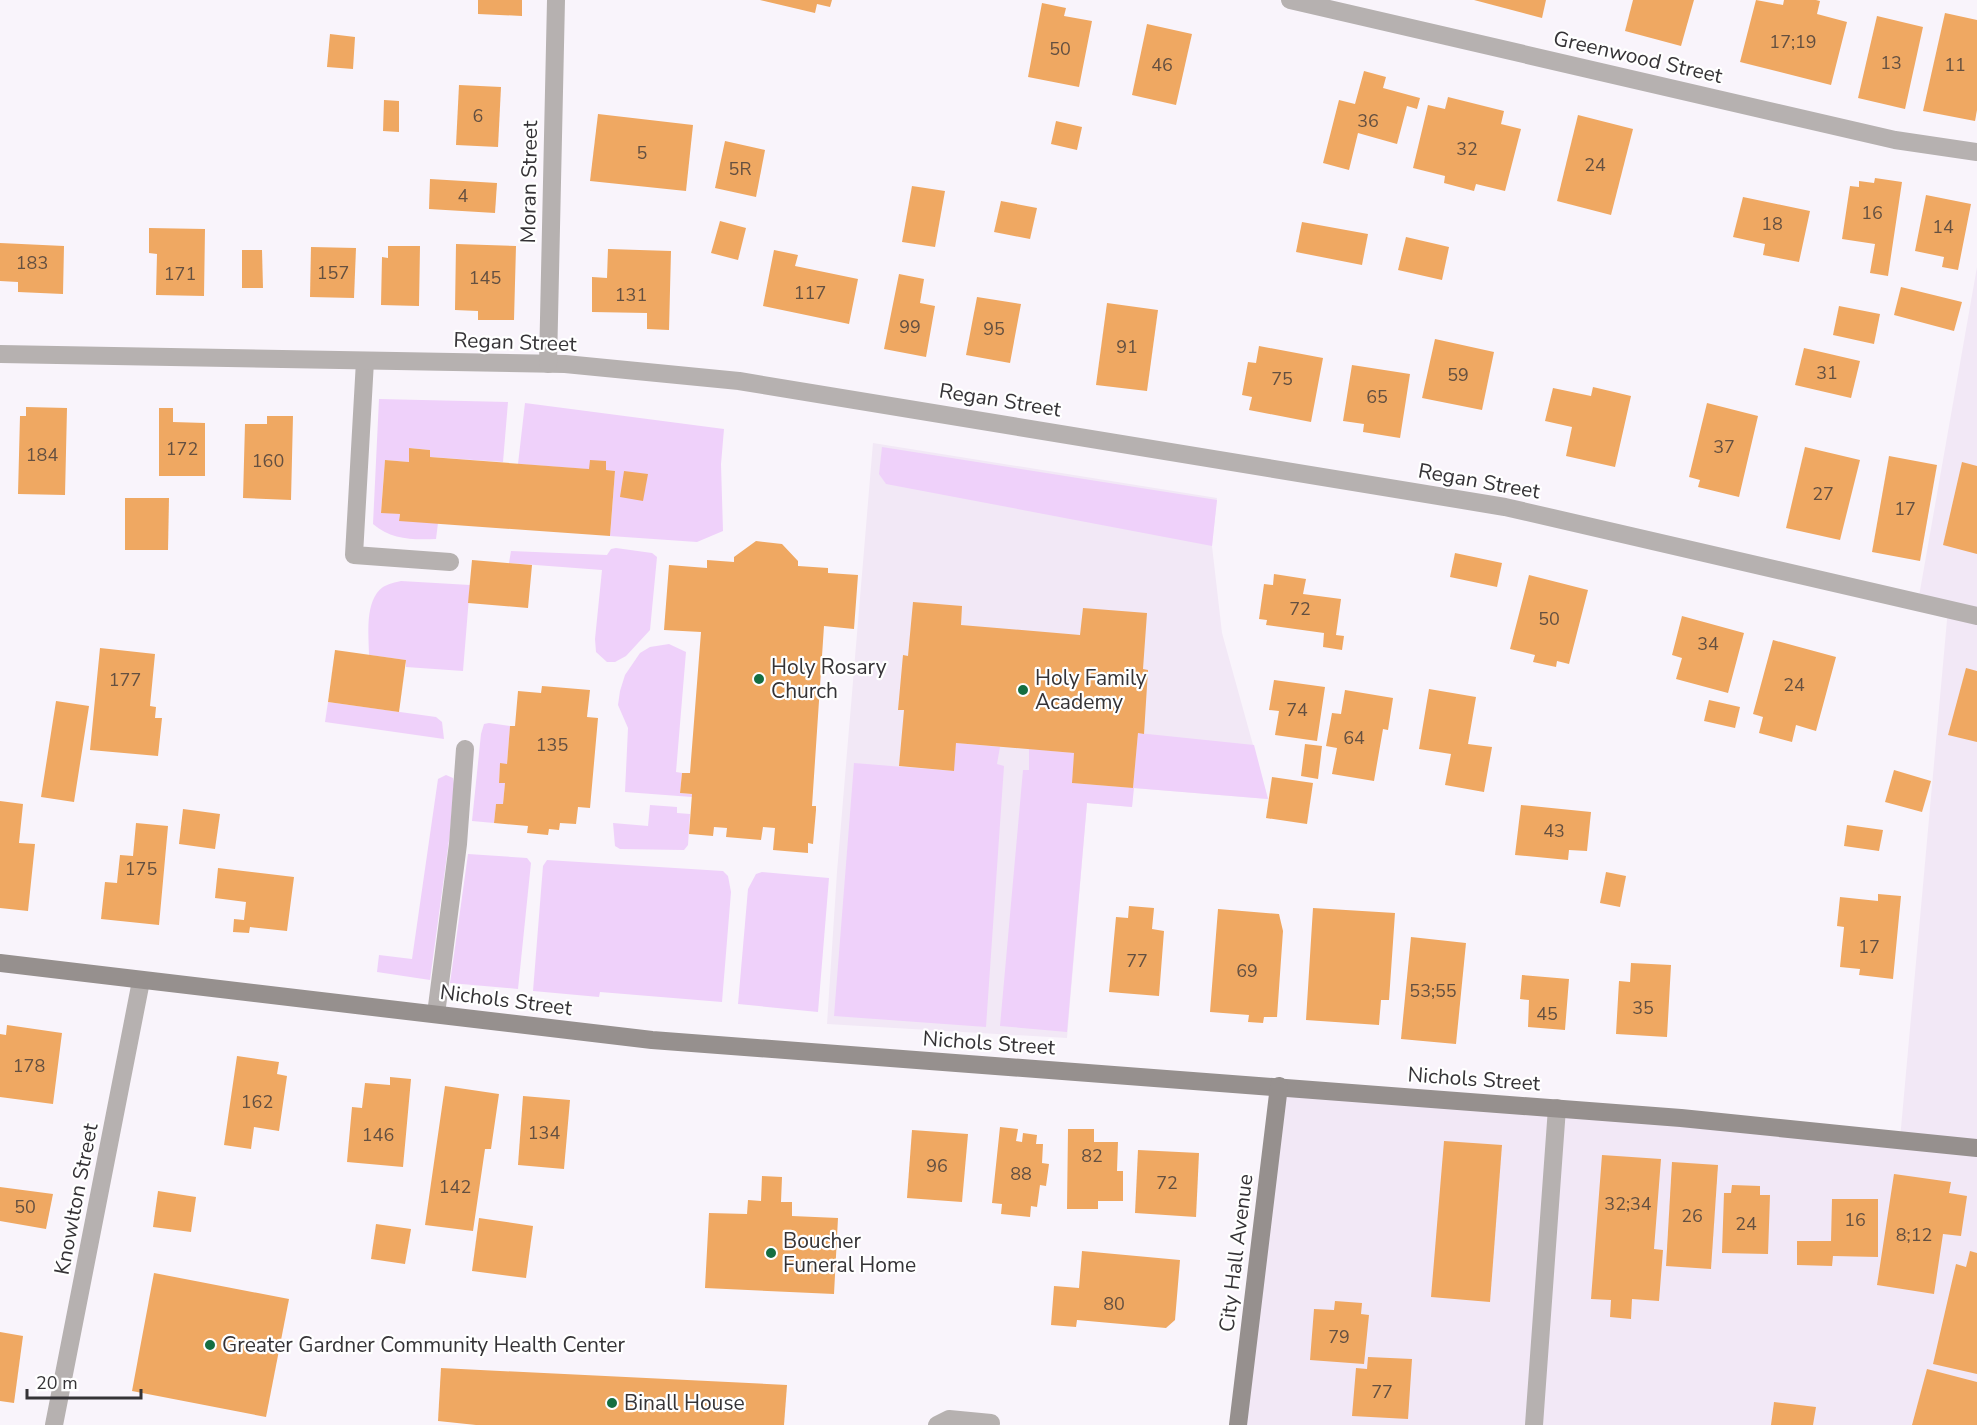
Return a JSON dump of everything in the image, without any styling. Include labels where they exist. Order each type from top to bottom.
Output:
[{"type":"street","name":"Moran Street","points":[[548,364],[556,0]]},
{"type":"street","name":"Greenwood Street","points":[[1290,0],[1895,140],[1977,152]]},
{"type":"street","name":"Regan Street","points":[[0,354],[548,364],[762,384],[1505,507],[1977,616]]},
{"type":"street","points":[[365,361],[354,555],[450,562]]},
{"type":"street","points":[[436,1014],[458,844],[465,749]]},
{"type":"street","name":"Nichols Street","points":[[0,963],[727,1047],[1557,1108],[1977,1148]]},
{"type":"street","name":"Knowlton Street","points":[[54,1425],[141,981]]},
{"type":"street","name":"City Hall Avenue","points":[[1238,1425],[1279,1086]]},
{"type":"street","points":[[1534,1425],[1557,1108]]},
{"type":"street","points":[[937,1425],[950,1419],[991,1423]]},
{"type":"shaded area","points":[[1977,267],[1977,1425],[1237,1425],[1279,1086],[1900,1139],[1948,609],[1918,602]]},
{"type":"shaded area","points":[[379,399],[508,402],[503,462],[430,457],[430,450],[410,448],[409,462],[385,460],[381,512],[400,514],[399,520],[438,523],[436,539],[411,539],[395,536],[373,524]]},
{"type":"shaded area","points":[[525,403],[724,429],[721,464],[723,531],[697,542],[610,536],[615,471],[518,464]]},
{"type":"shaded area","points":[[873,443],[1217,498],[1212,546],[1222,633],[1268,799],[1133,788],[1132,807],[1087,803],[1067,1038],[827,1024],[837,872]]},
{"type":"shaded area","points":[[882,447],[1217,500],[1212,546],[886,484],[879,474]]},
{"type":"shaded area","points":[[611,549],[652,553],[657,557],[650,630],[626,656],[615,662],[607,662],[596,652],[595,639],[602,570],[509,563],[511,551],[607,555]]},
{"type":"shaded area","points":[[401,581],[470,585],[463,671],[406,667],[406,660],[369,655],[368,628],[373,601],[383,587]]},
{"type":"shaded area","points":[[669,644],[686,652],[676,772],[682,773],[680,793],[692,794],[692,797],[625,792],[628,728],[618,705],[620,691],[625,675],[640,653],[650,647]]},
{"type":"shaded area","points":[[328,702],[436,717],[442,722],[444,739],[325,722]]},
{"type":"shaded area","points":[[484,724],[510,726],[507,764],[500,764],[499,782],[505,783],[503,804],[496,804],[494,823],[472,821],[481,734]]},
{"type":"shaded area","points":[[1138,733],[1254,745],[1268,799],[1134,788],[1132,807],[1087,803],[1067,1032],[1000,1026],[1023,770],[1029,770],[1029,749],[1074,753],[1072,783],[1133,788]]},
{"type":"shaded area","points":[[956,743],[1000,747],[997,764],[1004,766],[986,1027],[834,1016],[854,763],[953,771]]},
{"type":"shaded area","points":[[446,775],[453,778],[454,784],[450,833],[430,980],[377,972],[379,955],[412,959],[438,779]]},
{"type":"shaded area","points":[[650,805],[677,807],[677,813],[690,814],[688,845],[684,850],[620,849],[615,846],[613,823],[648,826]]},
{"type":"shaded area","points":[[468,854],[527,858],[531,863],[518,989],[450,983]]},
{"type":"shaded area","points":[[547,860],[723,871],[728,876],[731,892],[722,1002],[600,992],[599,997],[533,991],[543,866]]},
{"type":"shaded area","points":[[762,872],[829,878],[818,1012],[738,1004],[748,889],[756,874]]},
{"type":"building","points":[[478,0],[522,0],[522,16],[478,14]]},
{"type":"building","points":[[760,0],[832,0],[830,7],[817,4],[815,13]]},
{"type":"building","points":[[1474,0],[1546,0],[1542,18]]},
{"type":"building","points":[[1633,0],[1694,0],[1681,46],[1625,31]]},
{"type":"building","points":[[1756,0],[1783,5],[1784,0],[1816,0],[1820,1],[1817,14],[1847,22],[1831,85],[1740,62]]},
{"type":"building","points":[[1042,3],[1066,8],[1064,16],[1092,21],[1079,87],[1028,77]]},
{"type":"building","points":[[1945,13],[1977,20],[1975,121],[1923,111]]},
{"type":"building","points":[[1877,16],[1923,27],[1905,109],[1858,98]]},
{"type":"building","points":[[1147,24],[1192,34],[1176,105],[1132,95]]},
{"type":"building","points":[[330,34],[355,37],[353,69],[327,67]]},
{"type":"building","points":[[1364,71],[1386,77],[1383,88],[1420,98],[1417,109],[1407,106],[1397,144],[1358,133],[1349,170],[1323,163],[1339,100],[1355,104]]},
{"type":"building","points":[[459,85],[501,87],[498,147],[456,145]]},
{"type":"building","points":[[1448,97],[1504,111],[1501,124],[1521,129],[1505,191],[1476,184],[1474,191],[1444,183],[1445,176],[1413,168],[1428,105],[1445,109]]},
{"type":"building","points":[[384,100],[399,101],[399,132],[383,131]]},
{"type":"building","points":[[598,114],[693,125],[686,191],[590,181]]},
{"type":"building","points":[[1578,115],[1633,129],[1611,215],[1557,201]]},
{"type":"building","points":[[1056,121],[1082,127],[1077,150],[1051,144]]},
{"type":"building","points":[[725,141],[765,150],[756,197],[715,188]]},
{"type":"building","points":[[1875,178],[1902,182],[1888,276],[1870,273],[1875,244],[1842,239],[1850,186],[1859,187],[1859,181],[1874,183]]},
{"type":"building","points":[[430,179],[497,183],[495,213],[429,209]]},
{"type":"building","points":[[912,186],[945,191],[935,247],[902,242]]},
{"type":"building","points":[[1926,195],[1971,204],[1958,270],[1942,267],[1944,257],[1915,251]]},
{"type":"building","points":[[1743,197],[1810,211],[1799,262],[1763,255],[1765,244],[1733,237]]},
{"type":"building","points":[[1001,201],[1037,208],[1030,239],[994,232]]},
{"type":"building","points":[[720,221],[746,228],[738,260],[711,253]]},
{"type":"building","points":[[1302,222],[1368,234],[1362,265],[1296,252]]},
{"type":"building","points":[[149,228],[205,229],[204,296],[156,295],[157,254],[149,253]]},
{"type":"building","points":[[1406,237],[1449,247],[1442,280],[1398,270]]},
{"type":"building","points":[[0,243],[64,246],[63,294],[18,292],[18,282],[0,281]]},
{"type":"building","points":[[456,244],[516,246],[514,320],[478,320],[478,311],[455,310]]},
{"type":"building","points":[[388,246],[420,246],[419,306],[381,305],[382,257],[388,258]]},
{"type":"building","points":[[311,247],[356,248],[354,298],[310,297]]},
{"type":"building","points":[[608,249],[671,251],[669,330],[647,329],[647,313],[592,312],[592,277],[607,278]]},
{"type":"building","points":[[242,250],[262,250],[263,288],[242,288]]},
{"type":"building","points":[[774,250],[798,255],[795,266],[858,279],[849,324],[763,306]]},
{"type":"building","points":[[899,274],[924,279],[920,303],[935,306],[926,357],[884,349]]},
{"type":"building","points":[[1901,287],[1962,302],[1954,331],[1894,315]]},
{"type":"building","points":[[977,297],[1021,304],[1010,363],[966,355]]},
{"type":"building","points":[[1107,303],[1158,310],[1147,391],[1096,385]]},
{"type":"building","points":[[1839,306],[1880,314],[1874,344],[1833,335]]},
{"type":"building","points":[[1435,339],[1494,352],[1482,410],[1422,398]]},
{"type":"building","points":[[1259,346],[1323,358],[1311,422],[1249,410],[1252,397],[1242,395],[1248,362],[1256,363]]},
{"type":"building","points":[[1804,348],[1860,361],[1851,398],[1795,385]]},
{"type":"building","points":[[1352,365],[1410,374],[1400,438],[1363,432],[1364,424],[1343,421]]},
{"type":"building","points":[[1593,387],[1631,396],[1615,467],[1566,456],[1572,427],[1545,421],[1553,388],[1591,396]]},
{"type":"building","points":[[1707,403],[1758,416],[1739,497],[1698,487],[1700,480],[1689,477]]},
{"type":"building","points":[[26,407],[67,408],[65,495],[18,494],[20,416],[26,416]]},
{"type":"building","points":[[159,408],[173,408],[173,422],[205,423],[205,476],[159,476]]},
{"type":"building","points":[[267,416],[293,416],[291,500],[243,498],[245,424],[267,424]]},
{"type":"building","points":[[1805,447],[1860,460],[1840,540],[1786,528]]},
{"type":"building","points":[[409,448],[430,450],[430,457],[589,469],[590,460],[606,461],[606,470],[615,471],[610,536],[399,521],[400,514],[381,513],[385,460],[409,462]]},
{"type":"building","points":[[1889,456],[1937,465],[1920,561],[1872,552]]},
{"type":"building","points":[[1962,462],[1977,466],[1977,554],[1943,545]]},
{"type":"building","points":[[624,471],[648,474],[643,501],[620,497]]},
{"type":"building","points":[[125,498],[169,498],[168,550],[125,550]]},
{"type":"building","name":"Holy Rosary Church","points":[[756,541],[782,544],[798,561],[798,566],[828,568],[828,573],[858,575],[854,629],[824,626],[812,806],[816,806],[816,810],[813,844],[808,843],[808,853],[773,850],[775,828],[763,827],[761,840],[726,837],[727,828],[714,827],[713,836],[689,834],[692,794],[680,793],[682,773],[690,773],[701,632],[664,630],[669,565],[707,568],[707,560],[734,562],[734,557]]},
{"type":"building","points":[[1455,553],[1502,563],[1497,587],[1450,577]]},
{"type":"building","points":[[472,560],[532,565],[528,608],[468,603]]},
{"type":"building","points":[[1274,574],[1306,579],[1303,594],[1341,599],[1336,635],[1344,636],[1342,650],[1323,647],[1324,633],[1266,625],[1267,620],[1259,619],[1264,584],[1273,585]]},
{"type":"building","points":[[1529,575],[1588,590],[1569,664],[1557,661],[1556,667],[1533,662],[1535,655],[1510,649]]},
{"type":"building","name":"Holy Family Academy","points":[[913,602],[962,606],[961,625],[1080,635],[1083,608],[1147,613],[1143,669],[1148,670],[1144,734],[1138,733],[1133,788],[1072,783],[1074,753],[956,743],[954,771],[899,766],[904,710],[898,710],[903,655],[908,656]]},
{"type":"building","points":[[1682,616],[1744,633],[1728,693],[1676,679],[1682,658],[1672,655]]},
{"type":"building","points":[[1773,640],[1836,657],[1816,731],[1796,725],[1792,742],[1759,733],[1763,717],[1753,714]]},
{"type":"building","points":[[100,648],[155,654],[150,706],[156,707],[155,718],[162,718],[158,756],[90,750]]},
{"type":"building","points":[[335,650],[406,660],[399,712],[328,702]]},
{"type":"building","points":[[1966,668],[1977,671],[1977,742],[1948,735]]},
{"type":"building","points":[[1274,680],[1325,687],[1317,741],[1275,735],[1279,711],[1269,710]]},
{"type":"building","points":[[542,686],[590,690],[587,717],[598,718],[590,808],[578,807],[576,824],[560,823],[559,830],[549,829],[548,835],[527,833],[528,826],[494,823],[496,804],[503,804],[505,783],[499,783],[500,763],[507,764],[510,726],[515,726],[518,691],[541,693]]},
{"type":"building","points":[[1429,689],[1476,697],[1468,744],[1492,747],[1484,792],[1445,785],[1451,754],[1419,749]]},
{"type":"building","points":[[1345,690],[1393,698],[1388,730],[1383,729],[1374,781],[1332,774],[1337,748],[1326,746],[1332,713],[1341,714]]},
{"type":"building","points":[[1709,700],[1740,707],[1735,728],[1704,721]]},
{"type":"building","points":[[56,701],[89,706],[74,802],[41,797]]},
{"type":"building","points":[[1305,744],[1322,746],[1318,779],[1301,776]]},
{"type":"building","points":[[1894,770],[1931,781],[1922,812],[1885,802]]},
{"type":"building","points":[[1272,777],[1313,783],[1307,824],[1266,818]]},
{"type":"building","points":[[0,801],[23,804],[19,843],[35,844],[28,911],[0,908]]},
{"type":"building","points":[[1521,805],[1591,812],[1587,851],[1569,850],[1568,860],[1515,855]]},
{"type":"building","points":[[183,809],[220,814],[215,849],[179,844]]},
{"type":"building","points":[[136,823],[168,826],[159,925],[101,919],[105,882],[117,883],[120,855],[133,856]]},
{"type":"building","points":[[1847,825],[1883,830],[1879,851],[1844,846]]},
{"type":"building","points":[[218,868],[294,877],[287,931],[250,927],[249,933],[233,932],[234,919],[244,920],[246,902],[215,898]]},
{"type":"building","points":[[1606,872],[1626,876],[1620,907],[1600,903]]},
{"type":"building","points":[[1878,894],[1901,896],[1893,979],[1859,975],[1860,969],[1840,967],[1844,927],[1837,926],[1840,897],[1878,901]]},
{"type":"building","points":[[1129,906],[1154,908],[1152,929],[1164,931],[1159,996],[1109,992],[1116,917],[1128,918]]},
{"type":"building","points":[[1313,908],[1395,913],[1389,1000],[1381,1000],[1379,1025],[1306,1020]]},
{"type":"building","points":[[1218,909],[1279,914],[1283,931],[1277,1017],[1264,1017],[1263,1023],[1248,1022],[1249,1015],[1210,1012]]},
{"type":"building","points":[[1411,937],[1466,943],[1456,1044],[1401,1039]]},
{"type":"building","points":[[1631,963],[1671,965],[1667,1037],[1616,1034],[1619,981],[1630,982]]},
{"type":"building","points":[[1522,975],[1569,979],[1565,1030],[1528,1027],[1529,1000],[1520,999]]},
{"type":"building","points":[[7,1025],[62,1033],[53,1104],[0,1097],[0,1034],[6,1035]]},
{"type":"building","points":[[237,1056],[279,1062],[277,1074],[287,1076],[279,1131],[254,1127],[251,1149],[224,1145]]},
{"type":"building","points":[[390,1077],[411,1079],[403,1167],[347,1162],[352,1107],[362,1108],[365,1083],[390,1085]]},
{"type":"building","points":[[445,1086],[499,1094],[491,1149],[485,1149],[473,1231],[425,1225]]},
{"type":"building","points":[[523,1096],[570,1100],[564,1169],[518,1165]]},
{"type":"building","points":[[1000,1127],[1018,1129],[1016,1141],[1022,1142],[1023,1133],[1037,1135],[1036,1144],[1043,1144],[1042,1163],[1049,1164],[1046,1186],[1040,1185],[1037,1207],[1031,1206],[1030,1217],[1001,1214],[1002,1204],[992,1203]]},
{"type":"building","points":[[1068,1129],[1094,1129],[1094,1142],[1118,1142],[1117,1171],[1123,1171],[1123,1201],[1098,1201],[1098,1209],[1067,1209]]},
{"type":"building","points":[[912,1130],[968,1134],[962,1202],[907,1198]]},
{"type":"building","points":[[1444,1141],[1502,1145],[1490,1302],[1431,1297]]},
{"type":"building","points":[[1138,1150],[1199,1153],[1196,1217],[1135,1213]]},
{"type":"building","points":[[1602,1155],[1661,1159],[1654,1249],[1663,1250],[1659,1301],[1632,1299],[1631,1319],[1610,1317],[1611,1300],[1591,1299]]},
{"type":"building","points":[[1672,1162],[1718,1165],[1711,1269],[1666,1266]]},
{"type":"building","points":[[1894,1174],[1951,1182],[1949,1193],[1967,1196],[1961,1236],[1943,1234],[1934,1294],[1877,1285]]},
{"type":"building","name":"Boucher Funeral Home","points":[[762,1176],[782,1177],[781,1202],[792,1202],[792,1216],[838,1218],[834,1294],[705,1288],[709,1213],[747,1214],[748,1200],[761,1201]]},
{"type":"building","points":[[1732,1185],[1760,1186],[1760,1195],[1770,1195],[1768,1254],[1722,1253],[1724,1193],[1731,1193]]},
{"type":"building","points":[[0,1187],[53,1194],[46,1229],[0,1221]]},
{"type":"building","points":[[158,1191],[196,1197],[191,1232],[153,1227]]},
{"type":"building","points":[[1832,1199],[1878,1199],[1878,1257],[1833,1256],[1832,1266],[1797,1265],[1797,1241],[1831,1241]]},
{"type":"building","points":[[479,1218],[533,1226],[526,1278],[472,1271]]},
{"type":"building","points":[[376,1224],[411,1229],[405,1264],[371,1259]]},
{"type":"building","points":[[1082,1251],[1180,1260],[1175,1320],[1166,1328],[1077,1320],[1076,1327],[1051,1325],[1054,1286],[1079,1288]]},
{"type":"building","points":[[1970,1251],[1977,1253],[1977,1374],[1933,1364],[1956,1264],[1966,1267]]},
{"type":"building","name":"Greater Gardner Community Health Center","points":[[154,1273],[289,1299],[266,1417],[132,1391]]},
{"type":"building","points":[[1335,1301],[1362,1303],[1361,1314],[1369,1315],[1364,1364],[1310,1360],[1314,1309],[1334,1310]]},
{"type":"building","points":[[0,1332],[23,1336],[14,1403],[0,1401]]},
{"type":"building","points":[[1368,1357],[1412,1359],[1408,1419],[1352,1416],[1356,1368],[1367,1369]]},
{"type":"building","name":"Binall House","points":[[441,1368],[787,1385],[784,1425],[476,1425],[438,1421]]},
{"type":"building","points":[[1927,1369],[1977,1382],[1977,1425],[1912,1425]]},
{"type":"building","points":[[1774,1402],[1816,1407],[1813,1425],[1771,1425]]},
{"type":"place","name":"Holy Rosary Church","points":[[759,679]]},
{"type":"place","name":"Holy Family Academy","points":[[1023,690]]},
{"type":"place","name":"Boucher Funeral Home","points":[[771,1253]]},
{"type":"place","name":"Greater Gardner Community Health Center","points":[[210,1345]]},
{"type":"place","name":"Binall House","points":[[612,1403]]}]
